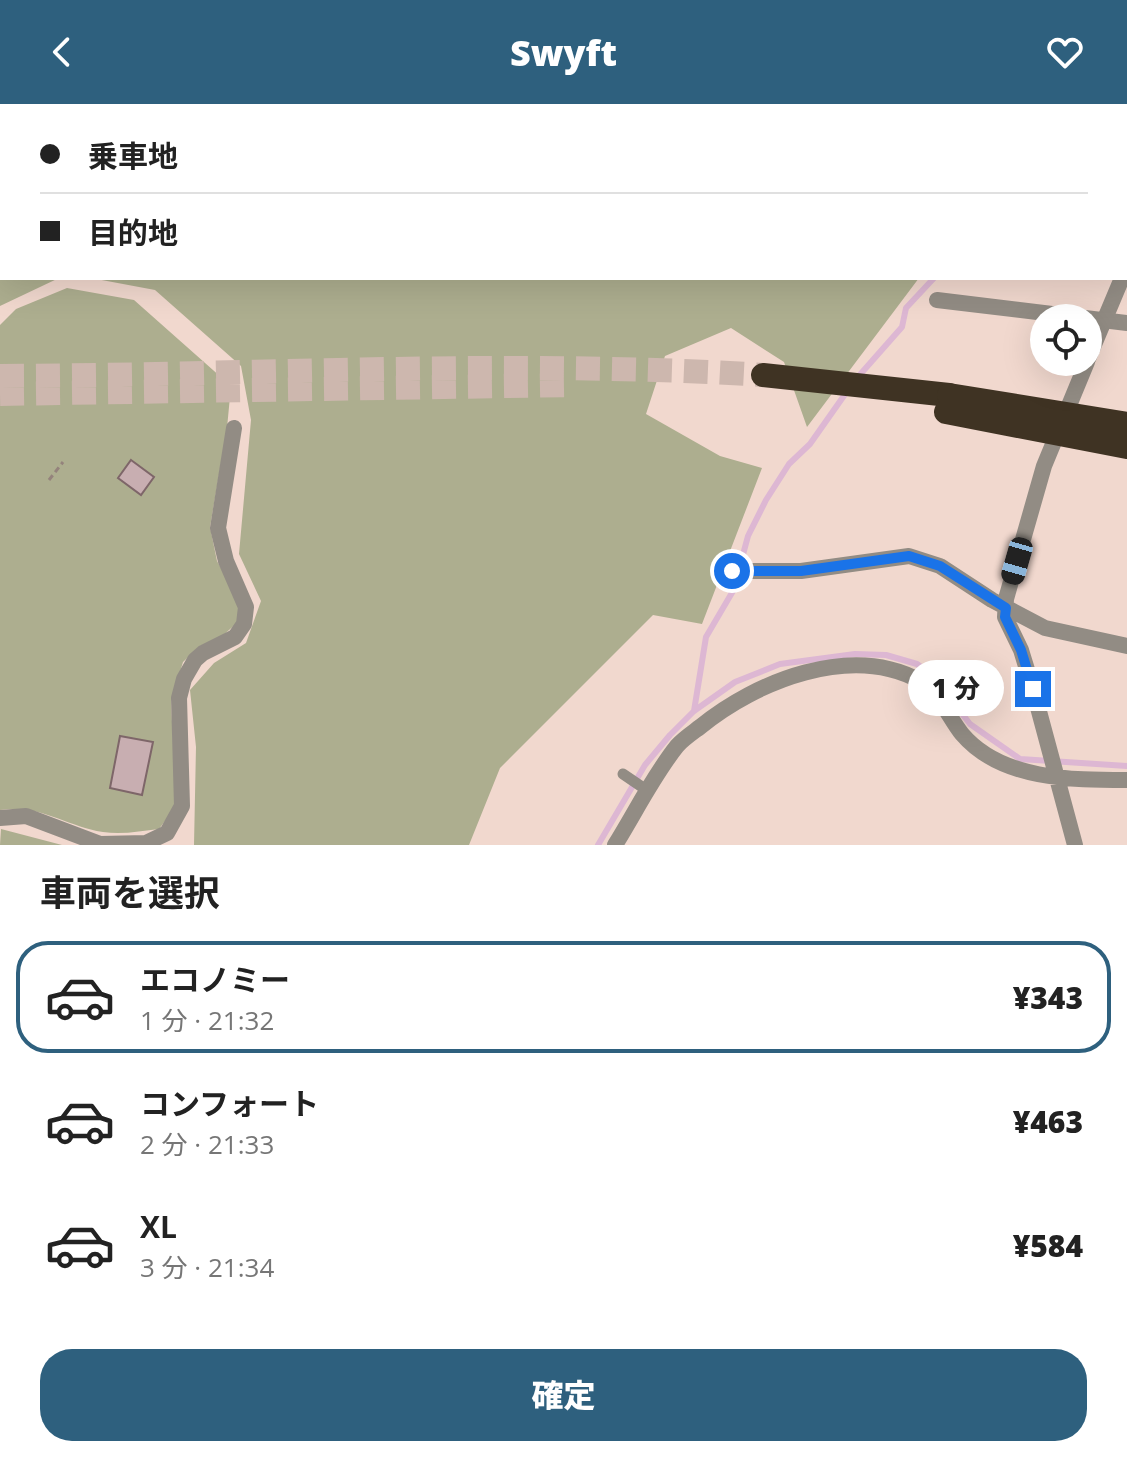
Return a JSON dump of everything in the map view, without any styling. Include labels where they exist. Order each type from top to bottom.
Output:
[{"type":"highway","points":[[763,382],[815,386],[893,402],[948,403],[1127,424]]},
{"type":"highway","points":[[948,403],[1127,447]]},
{"type":"street","points":[[1102,328],[1121,280]]},
{"type":"street","points":[[937,300],[1127,323]]},
{"type":"street","points":[[1075,845],[1021,650],[1005,617],[1044,466],[1081,376]]},
{"type":"street","points":[[0,818],[26,816],[100,844],[146,843],[167,833],[182,806],[179,698],[184,679],[195,660],[235,637],[244,624],[246,607],[226,561],[218,528],[234,428]]},
{"type":"street","points":[[732,571],[801,571],[909,556],[940,566],[1006,608],[1045,628],[1127,646]]},
{"type":"street","points":[[615,845],[678,745],[725,707],[782,679],[830,667],[901,672],[925,683],[964,736],[995,759],[1020,770],[1057,777],[1127,780]]},
{"type":"lane","points":[[623,774],[648,791]]},
{"type":"path","points":[[49,480],[63,462]]},
{"type":"green space","points":[[0,280],[55,280],[0,306]]},
{"type":"green space","points":[[102,280],[917,280],[807,427],[784,362],[731,328],[665,356],[646,414],[720,456],[762,468],[702,624],[653,615],[500,768],[469,845],[194,845],[196,747],[190,690],[214,663],[246,643],[261,601],[239,554],[251,420],[241,366],[155,290]]},
{"type":"green space","points":[[67,288],[134,300],[231,386],[210,527],[217,561],[241,605],[237,623],[221,637],[200,646],[183,662],[171,701],[176,806],[159,829],[103,832],[28,810],[0,810],[0,325],[16,309]]},
{"type":"green space","points":[[1,829],[62,845],[0,845]]},
{"type":"building","points":[[131,460],[154,477],[141,495],[118,478]]},
{"type":"building","points":[[120,736],[153,742],[142,795],[110,788]]},
{"type":"waterway","points":[[857,378],[902,327],[906,308],[932,280]]},
{"type":"waterway","points":[[741,562],[748,536],[766,500],[789,464],[810,444],[848,390]]},
{"type":"waterway","points":[[694,711],[706,637],[733,591],[737,576]]},
{"type":"waterway","points":[[598,845],[645,765],[694,711],[735,682],[780,664],[855,654],[886,655],[917,664],[934,677],[970,724],[1020,759],[1127,766]]},
{"type":"tunnel","points":[[0,376],[477,368],[668,370],[763,375]]},
{"type":"tunnel","points":[[0,394],[572,385]]},
{"type":"route","points":[[732,571],[801,571],[898,557],[924,559],[966,581],[1006,608],[1005,617],[1021,650],[1033,689]]}]
